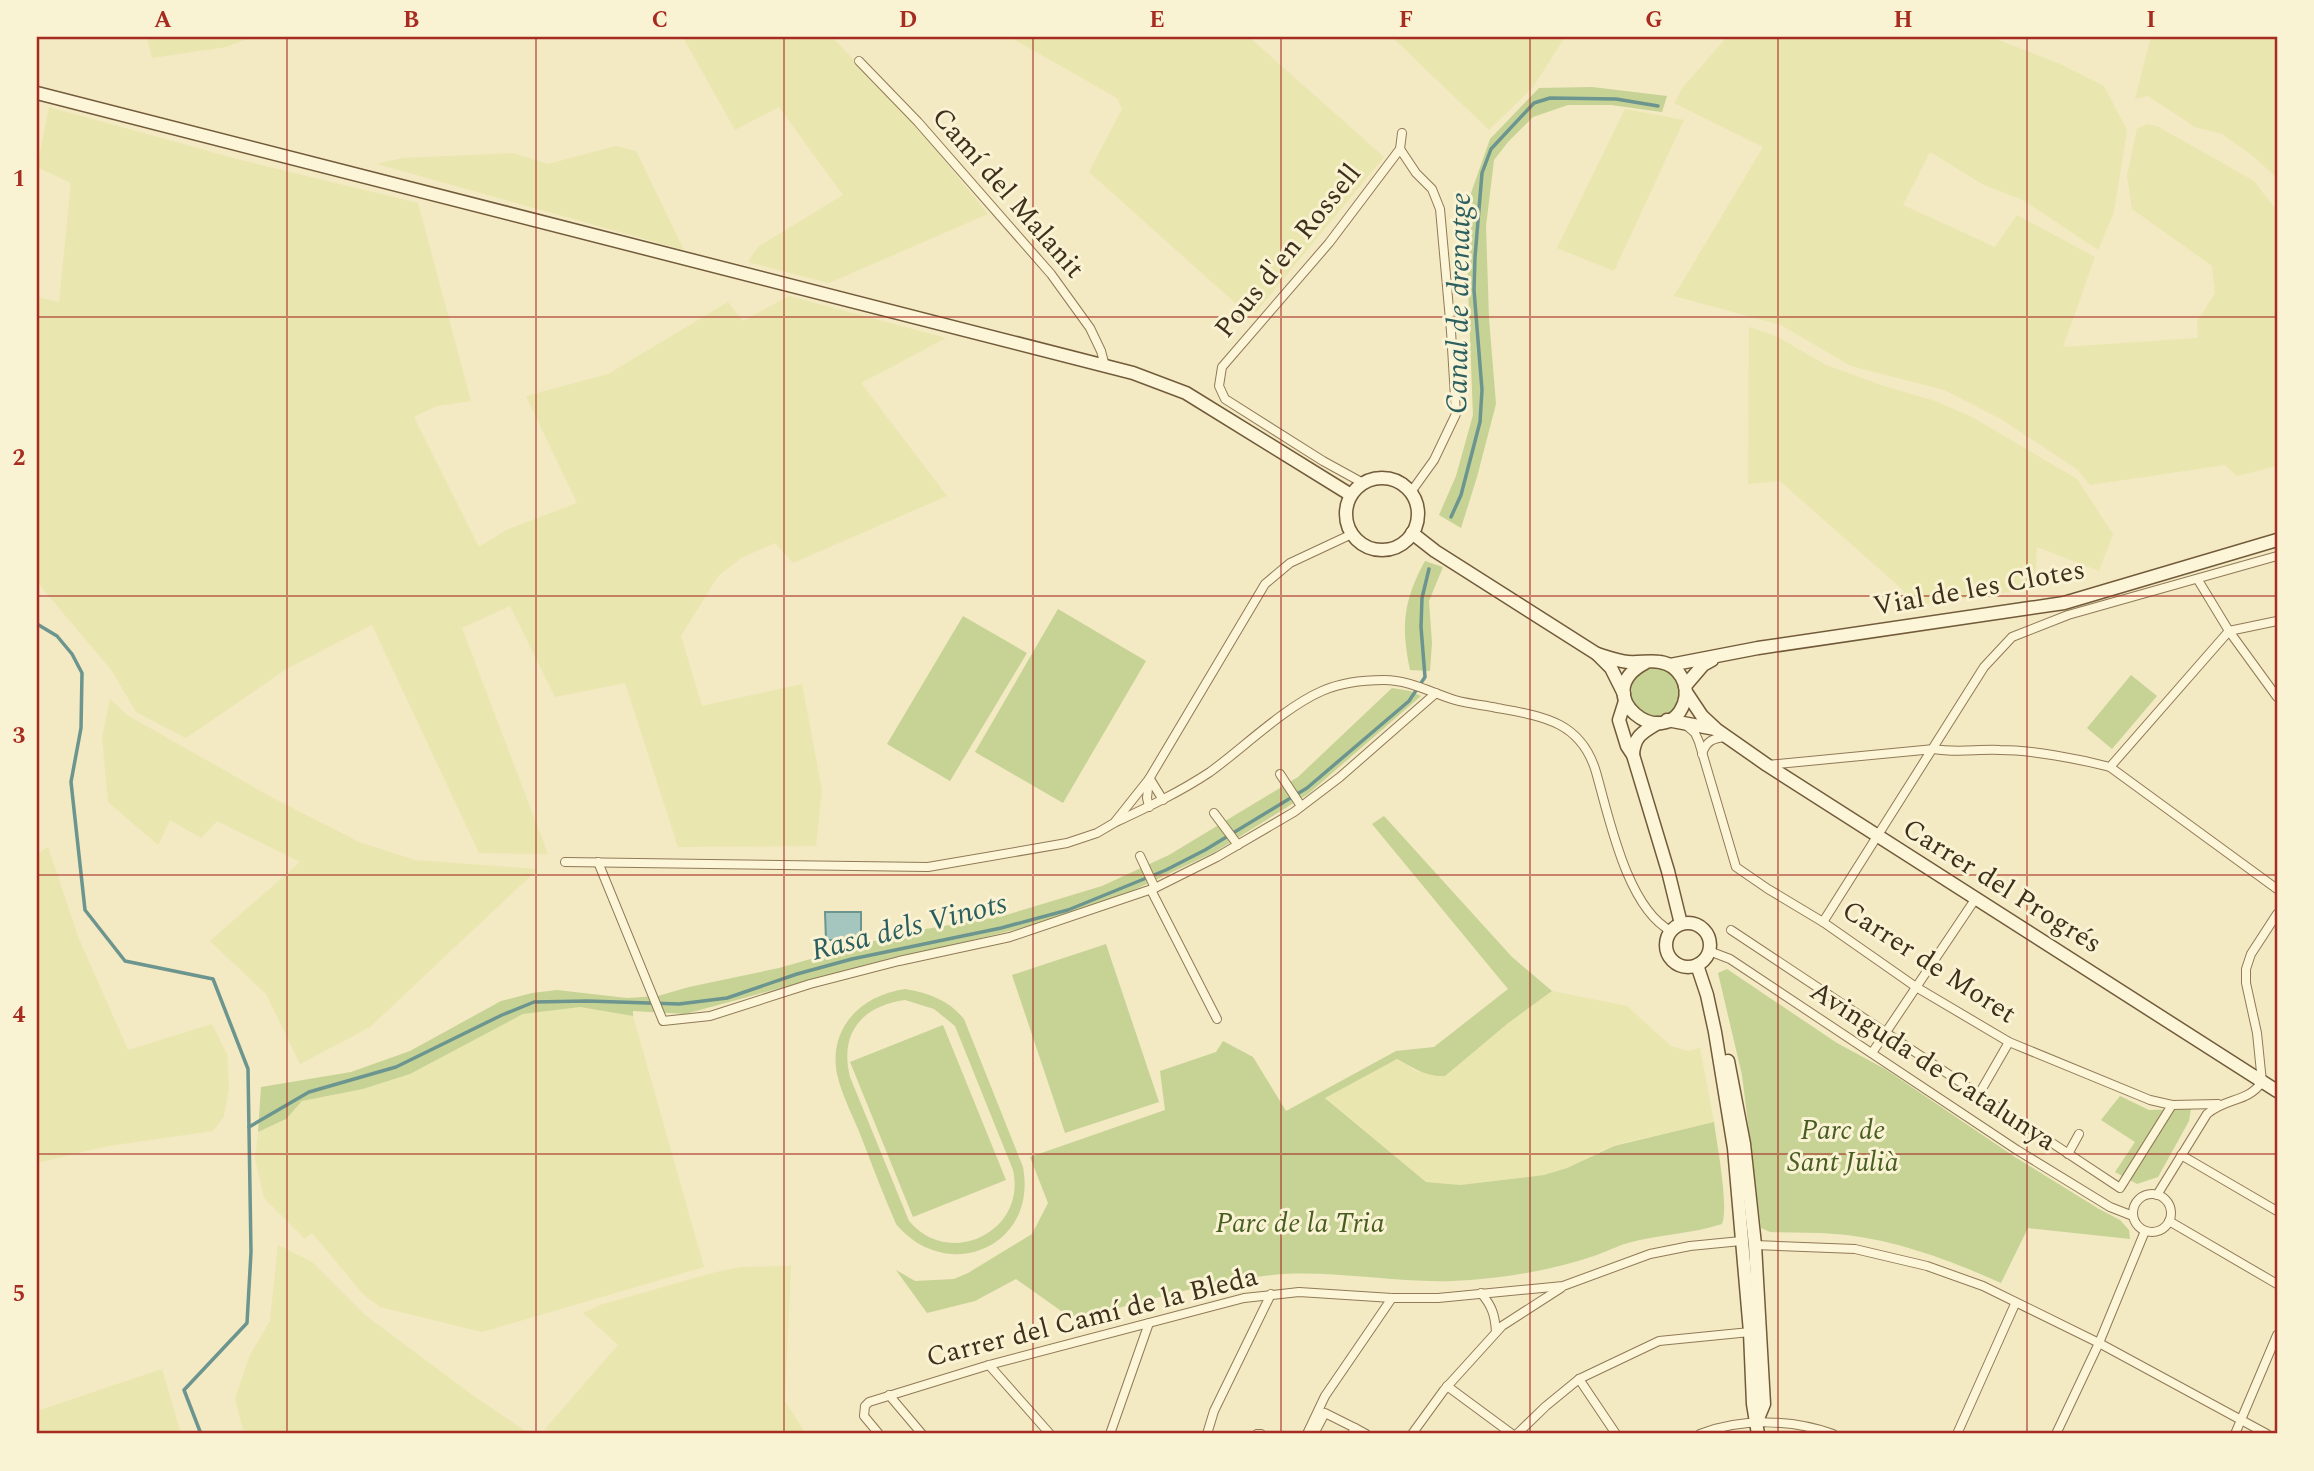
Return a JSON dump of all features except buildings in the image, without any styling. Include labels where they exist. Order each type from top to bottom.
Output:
[{"type":"street","name":"Camí del Malanit","points":[[859,61],[918,122],[1051,274],[1090,328],[1105,366]]},
{"type":"street","points":[[37,93],[1150,378],[1186,393],[1351,495]]},
{"type":"street","name":"Pous d'en Rossell","points":[[1363,483],[1225,400],[1219,386],[1222,367],[1329,243],[1400,149],[1402,133]]},
{"type":"street","points":[[1400,149],[1416,173],[1432,189],[1440,209],[1456,414],[1434,460],[1411,492]]},
{"type":"street","points":[[1388,478],[1400,482],[1411,492],[1417,505],[1417,521],[1412,533],[1400,545],[1377,549],[1362,544],[1352,534],[1346,508],[1351,495],[1363,483],[1372,479],[1388,478]]},
{"type":"street","points":[[1412,533],[1435,551],[1597,654],[1611,668],[1634,715],[1641,720],[1662,721]]},
{"type":"street","points":[[1114,823],[1149,779],[1265,584],[1290,563],[1352,534]]},
{"type":"street","name":"Vial de les Clotes","points":[[1670,665],[1726,654],[2064,603],[2277,540]]},
{"type":"street","points":[[1824,922],[1984,667],[2012,637],[2068,615],[2277,556]]},
{"type":"street","points":[[2198,580],[2229,631],[2277,697]]},
{"type":"street","points":[[2109,767],[2229,631],[2277,621]]},
{"type":"street","points":[[1597,654],[1625,662],[1653,661],[1670,665],[1677,670],[1686,689],[1681,709],[1638,735],[1633,755]]},
{"type":"street","name":"Vial de les Clotes","points":[[1686,689],[1703,665],[1726,654]]},
{"type":"street","points":[[1644,663],[1629,675],[1619,720],[1627,746],[1633,755],[1668,871],[1676,927],[1666,945],[1671,958],[1682,966],[1703,959]]},
{"type":"street","points":[[565,862],[928,867],[1067,843],[1097,833],[1163,800],[1209,772],[1321,691],[1352,683],[1385,680],[1405,682],[1456,700],[1554,720],[1578,738],[1591,754],[1621,853],[1639,898],[1659,925],[1676,927],[1695,924],[1706,932],[1710,945],[1703,959],[1734,1148],[1757,1428]]},
{"type":"street","name":"Carrer del Progrés","points":[[1686,689],[1697,709],[1722,734],[1767,765],[2277,1091]]},
{"type":"street","points":[[598,862],[663,1021],[710,1016],[810,984],[1010,937],[1153,889],[1238,845],[1301,807],[1436,693]]},
{"type":"street","name":"Carrer del Progrés","points":[[1662,721],[1683,723],[1722,734]]},
{"type":"street","name":"Carrer de Moret","points":[[1683,723],[1695,733],[1736,867],[1824,922],[1916,987],[2009,1042],[2150,1100],[2172,1105],[2218,1104],[2253,1094],[2262,1082]]},
{"type":"street","points":[[1702,754],[1705,745],[1722,734]]},
{"type":"street","points":[[1767,765],[1934,748],[1948,751],[2002,750],[2109,767],[2277,889]]},
{"type":"street","points":[[1280,774],[1301,807]]},
{"type":"street","points":[[1149,779],[1163,800]]},
{"type":"street","points":[[1145,809],[1149,779]]},
{"type":"street","points":[[1140,790],[1145,809]]},
{"type":"street","points":[[1214,813],[1238,845]]},
{"type":"street","points":[[1140,856],[1153,889],[1217,1019]]},
{"type":"street","points":[[1872,1053],[1976,898]]},
{"type":"street","points":[[2262,1082],[2246,969],[2251,954],[2277,914]]},
{"type":"street","points":[[1731,930],[2120,1188],[2172,1105]]},
{"type":"street","points":[[1703,959],[1722,1028],[1744,1144],[1755,1245],[1764,1404],[1757,1428]]},
{"type":"street","name":"Avinguda de Catalunya","points":[[1703,959],[1730,959],[2017,1150],[2110,1207],[2133,1216]]},
{"type":"street","points":[[1979,1094],[2009,1042]]},
{"type":"street","points":[[2157,1195],[2207,1114],[2218,1104]]},
{"type":"street","points":[[2068,1154],[2080,1134]]},
{"type":"street","points":[[2181,1155],[2277,1211]]},
{"type":"street","points":[[2146,1195],[2157,1195],[2168,1202],[2171,1215],[2169,1221],[2162,1229],[2145,1231],[2135,1222],[2134,1207],[2138,1200],[2146,1195]]},
{"type":"street","points":[[2169,1221],[2277,1284]]},
{"type":"street","points":[[2056,1434],[2099,1343],[2145,1231]]},
{"type":"street","name":"Carrer del Camí de la Bleda","points":[[879,1434],[864,1416],[864,1406],[869,1402],[910,1387],[989,1365],[1244,1298],[1313,1292],[1392,1298],[1437,1298],[1563,1286],[1650,1254],[1741,1241]]},
{"type":"street","points":[[1755,1245],[1856,1249],[1927,1266],[1983,1286],[2099,1343],[2267,1434]]},
{"type":"street","points":[[1412,1434],[1447,1386],[1496,1332],[1563,1286]]},
{"type":"street","points":[[1481,1293],[1495,1316],[1496,1332]]},
{"type":"street","points":[[1207,1434],[1214,1410],[1271,1294]]},
{"type":"street","points":[[1307,1434],[1325,1396],[1392,1298]]},
{"type":"street","points":[[1957,1434],[2015,1304]]},
{"type":"street","points":[[1110,1434],[1149,1323]]},
{"type":"street","points":[[1517,1434],[1579,1379],[1659,1340],[1750,1332]]},
{"type":"street","points":[[2235,1434],[2277,1335]]},
{"type":"street","points":[[989,1365],[1050,1434]]},
{"type":"street","points":[[1579,1379],[1616,1434]]},
{"type":"street","points":[[1447,1386],[1512,1434]]},
{"type":"street","points":[[889,1395],[922,1434]]},
{"type":"street","points":[[1314,1434],[1325,1413],[1353,1431],[1366,1434]]},
{"type":"street","points":[[1700,1434],[1712,1429],[1757,1428],[1817,1428],[1833,1434]]},
{"type":"shaded area","points":[[147,37],[253,37],[226,47],[152,58]]},
{"type":"shaded area","points":[[683,37],[832,37],[917,127],[988,214],[829,283],[748,262],[758,247],[843,195],[779,107],[735,130]]},
{"type":"shaded area","points":[[1010,37],[1249,37],[1384,157],[1256,312],[1242,309],[1089,172],[1122,109],[1117,98]]},
{"type":"shaded area","points":[[1392,37],[1565,37],[1533,87],[1489,130]]},
{"type":"shaded area","points":[[1727,37],[1991,37],[2060,64],[2104,86],[2127,130],[2114,212],[2098,250],[2023,200],[1984,185],[1930,152],[1903,205],[1995,247],[2017,215],[2095,257],[2063,347],[2198,338],[2197,322],[2215,293],[2212,266],[2132,209],[2127,176],[2137,129],[2147,124],[2157,126],[2254,181],[2277,211],[2277,466],[2237,476],[2225,465],[2090,485],[2077,469],[2001,419],[1944,390],[1851,366],[1781,325],[1674,296],[1763,147],[1674,103],[1683,87]]},
{"type":"shaded area","points":[[2151,37],[2277,37],[2277,178],[2253,156],[2222,134],[2195,127],[2148,96],[2135,99]]},
{"type":"shaded area","points":[[49,107],[237,159],[418,203],[471,401],[437,406],[414,417],[479,547],[506,530],[577,503],[526,396],[608,374],[728,302],[743,321],[789,296],[946,338],[861,383],[947,496],[793,563],[775,543],[741,558],[718,576],[681,636],[702,706],[802,684],[822,790],[816,846],[678,847],[625,683],[555,697],[510,606],[462,628],[548,854],[479,853],[372,625],[288,668],[186,738],[136,712],[112,671],[37,582],[37,297],[59,302],[71,183],[37,167]]},
{"type":"shaded area","points":[[1625,109],[1684,120],[1614,271],[1557,248]]},
{"type":"shaded area","points":[[616,146],[636,151],[684,250],[377,164],[402,158],[513,153],[548,164]]},
{"type":"shaded area","points":[[1749,327],[1774,335],[1826,365],[1935,401],[1972,417],[2077,479],[2113,534],[2099,571],[2037,547],[2035,588],[1920,605],[1780,481],[1748,484]]},
{"type":"shaded area","points":[[110,699],[127,715],[273,798],[359,842],[415,860],[538,869],[370,1027],[300,1064],[266,994],[210,941],[300,862],[217,821],[201,838],[170,820],[158,845],[108,802],[102,737]]},
{"type":"shaded area","points":[[48,847],[79,939],[128,1050],[212,1024],[227,1054],[229,1088],[224,1116],[213,1131],[108,1146],[37,1163],[37,854]]},
{"type":"shaded area","points":[[1552,991],[1627,1006],[1671,1046],[1688,1051],[1700,1048],[1714,1122],[1614,1145],[1567,1168],[1544,1175],[1460,1185],[1426,1182],[1325,1097],[1397,1059],[1418,1072],[1507,1024]]},
{"type":"shaded area","points":[[580,1007],[633,1016],[704,1267],[482,1332],[380,1307],[363,1294],[312,1233],[305,1239],[264,1198],[255,1159],[258,1132],[286,1119],[302,1101],[363,1089],[410,1074],[523,1014]]},
{"type":"shaded area","points":[[278,1245],[312,1262],[365,1315],[475,1397],[530,1434],[244,1434],[235,1399],[250,1355],[270,1321]]},
{"type":"shaded area","points":[[791,1266],[785,1401],[806,1434],[553,1434],[545,1429],[618,1345],[583,1313],[600,1305],[716,1272],[742,1267]]},
{"type":"shaded area","points":[[162,1369],[181,1434],[37,1434],[37,1411]]},
{"type":"green space","points":[[1592,87],[1667,96],[1662,112],[1611,105],[1568,105],[1533,117],[1494,160],[1486,226],[1489,318],[1496,404],[1461,528],[1439,515],[1456,476],[1473,415],[1465,210],[1490,139],[1539,88]]},
{"type":"green space","points":[[1425,561],[1443,567],[1429,601],[1432,643],[1430,671],[1410,670],[1405,640],[1408,601]]},
{"type":"green space","points":[[1058,609],[1146,661],[1063,803],[975,752]]},
{"type":"green space","points":[[963,616],[1027,653],[950,781],[887,744]]},
{"type":"green space","points":[[1656,667],[1673,675],[1681,692],[1673,709],[1656,717],[1639,709],[1631,692],[1639,675]]},
{"type":"green space","points":[[2131,675],[2157,696],[2112,749],[2087,728]]},
{"type":"green space","points":[[1392,688],[1421,696],[1308,794],[1215,852],[1134,890],[1042,923],[685,1014],[633,1011],[633,1016],[580,1007],[523,1014],[410,1074],[363,1089],[302,1101],[286,1119],[258,1132],[261,1087],[351,1072],[410,1051],[501,1001],[557,990],[627,998],[658,996],[779,968],[902,933],[1003,916],[1102,886],[1169,855],[1298,777]]},
{"type":"green space","name":"Parc de la Tria","points":[[1384,816],[1512,957],[1552,991],[1507,1024],[1445,1076],[1425,1073],[1397,1059],[1325,1098],[1426,1182],[1460,1185],[1544,1175],[1567,1168],[1614,1146],[1714,1122],[1723,1190],[1722,1224],[1628,1243],[1560,1266],[1488,1278],[1430,1281],[1316,1274],[1272,1275],[1197,1288],[1074,1320],[1016,1279],[975,1301],[927,1313],[896,1270],[915,1281],[954,1279],[1032,1234],[1048,1203],[1030,1157],[1165,1110],[1160,1071],[1216,1052],[1223,1041],[1253,1057],[1286,1111],[1396,1051],[1434,1047],[1508,989],[1372,824]]},
{"type":"green space","points":[[1106,944],[1159,1102],[1065,1133],[1012,975]]},
{"type":"green space","name":"Parc de Sant Julià","points":[[1727,969],[1837,1043],[1885,1069],[2015,1157],[2120,1220],[2129,1230],[2130,1239],[2028,1228],[2001,1283],[1941,1258],[1899,1245],[1856,1236],[1770,1232],[1761,1228],[1742,1075],[1718,973]]},
{"type":"green space","points":[[905,989],[930,995],[945,1002],[964,1019],[1023,1167],[1024,1195],[1017,1218],[1003,1236],[984,1248],[963,1254],[939,1252],[917,1242],[896,1224],[842,1090],[836,1057],[843,1028],[862,1006],[889,992]],"holes":[[[905,1000],[934,1009],[955,1026],[1013,1170],[1014,1192],[1008,1211],[997,1226],[981,1237],[963,1242],[944,1242],[926,1235],[909,1221],[850,1077],[847,1061],[851,1035],[857,1024],[877,1008]]]},
{"type":"green space","points":[[943,1025],[1006,1180],[913,1217],[850,1062]]},
{"type":"green space","points":[[2120,1096],[2149,1110],[2191,1109],[2189,1121],[2158,1177],[2137,1184],[2115,1172],[2135,1142],[2101,1120]]},
{"type":"water","points":[[825,912],[861,912],[861,940],[826,940]]},
{"type":"waterway","name":"Canal de drenatge","points":[[1451,517],[1461,495],[1480,422],[1482,390],[1474,290],[1475,257],[1482,173],[1491,149],[1534,103],[1550,98],[1616,99],[1658,106]]},
{"type":"waterway","name":"Rasa dels Vinots","points":[[249,1127],[309,1092],[396,1067],[534,1002],[679,1004],[727,998],[852,959],[1001,928],[1068,910],[1166,870],[1205,850],[1307,788],[1409,701],[1425,677],[1422,598],[1429,569]]},
{"type":"waterway","points":[[37,624],[57,636],[72,654],[82,673],[81,728],[71,782],[85,910],[125,961],[213,979],[248,1069],[251,1252],[247,1323],[184,1390],[201,1434]]}]
